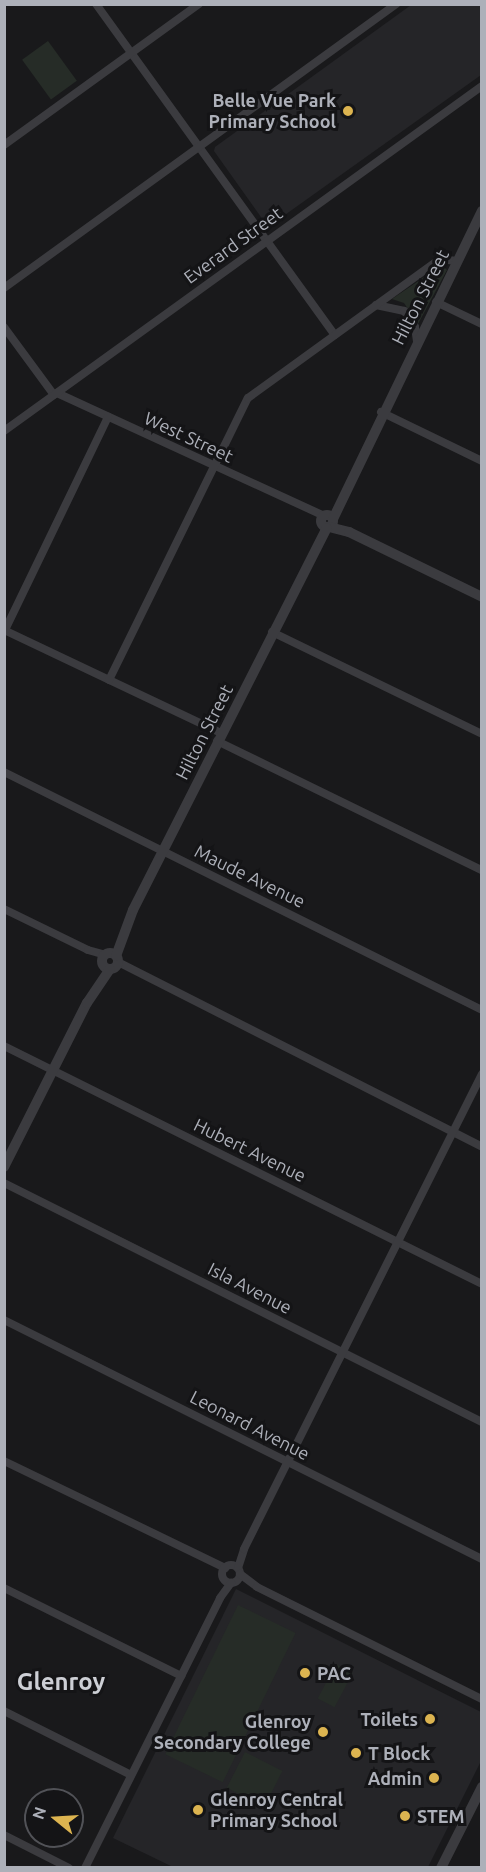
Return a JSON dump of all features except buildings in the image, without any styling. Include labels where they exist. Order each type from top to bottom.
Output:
[{"type":"street","points":[[96,4],[335,335]]},
{"type":"street","points":[[4,145],[199,4]]},
{"type":"street","points":[[4,288],[397,4]]},
{"type":"street","name":"Everard Street","points":[[4,431],[482,86]]},
{"type":"street","name":"Hilton Street","points":[[4,1167],[122,937],[219,737],[482,211]]},
{"type":"street","points":[[109,680],[248,398],[440,259],[457,261]]},
{"type":"street","points":[[436,302],[482,324]]},
{"type":"street","points":[[375,305],[404,311],[415,327],[417,341]]},
{"type":"street","name":"West Street","points":[[4,327],[56,394],[482,597]]},
{"type":"street","points":[[381,412],[482,461]]},
{"type":"street","points":[[108,417],[5,630],[109,680],[482,870]]},
{"type":"street","points":[[272,632],[482,734]]},
{"type":"street","name":"Maude Avenue","points":[[4,772],[482,1010]]},
{"type":"street","points":[[4,909],[482,1147]]},
{"type":"street","name":"Hubert Avenue","points":[[4,1046],[482,1284]]},
{"type":"street","points":[[85,1868],[482,1074]]},
{"type":"street","name":"Isla Avenue","points":[[4,1183],[482,1422]]},
{"type":"street","name":"Leonard Avenue","points":[[4,1320],[482,1559]]},
{"type":"street","points":[[4,1461],[482,1699]]},
{"type":"street","points":[[4,1588],[181,1676]]},
{"type":"street","points":[[4,1711],[131,1775]]},
{"type":"street","points":[[441,1868],[482,1787]]},
{"type":"street","points":[[4,1835],[69,1868]]},
{"type":"shaded area","name":"Belle Vue Park Primary School","points":[[411,5],[481,5],[481,75],[268,227],[214,151],[215,147]]},
{"type":"shaded area","points":[[48,41],[77,81],[51,99],[22,60]]},
{"type":"shaded area","points":[[442,265],[447,270],[418,324],[404,303],[392,299]]},
{"type":"shaded area","name":"Glenroy Secondary College","points":[[236,1589],[481,1712],[481,1761],[428,1867],[173,1867],[113,1838]]},
{"type":"shaded area","points":[[238,1605],[296,1633],[223,1782],[165,1754]]},
{"type":"shaded area","points":[[336,1664],[353,1673],[334,1707],[318,1698]]},
{"type":"shaded area","points":[[245,1752],[282,1771],[264,1807],[227,1788]]},
{"type":"place","name":"Belle Vue Park Primary School","points":[[348,111]]},
{"type":"place","name":"PAC","points":[[305,1673]]},
{"type":"place","name":"Toilets","points":[[430,1719]]},
{"type":"place","name":"Glenroy Secondary College","points":[[323,1732]]},
{"type":"place","name":"T Block","points":[[356,1753]]},
{"type":"place","name":"Admin","points":[[434,1778]]},
{"type":"place","name":"Glenroy Central Primary School","points":[[198,1810]]},
{"type":"place","name":"STEM","points":[[405,1816]]},
{"type":"district","name":"Glenroy","points":[[61,1682]]}]
